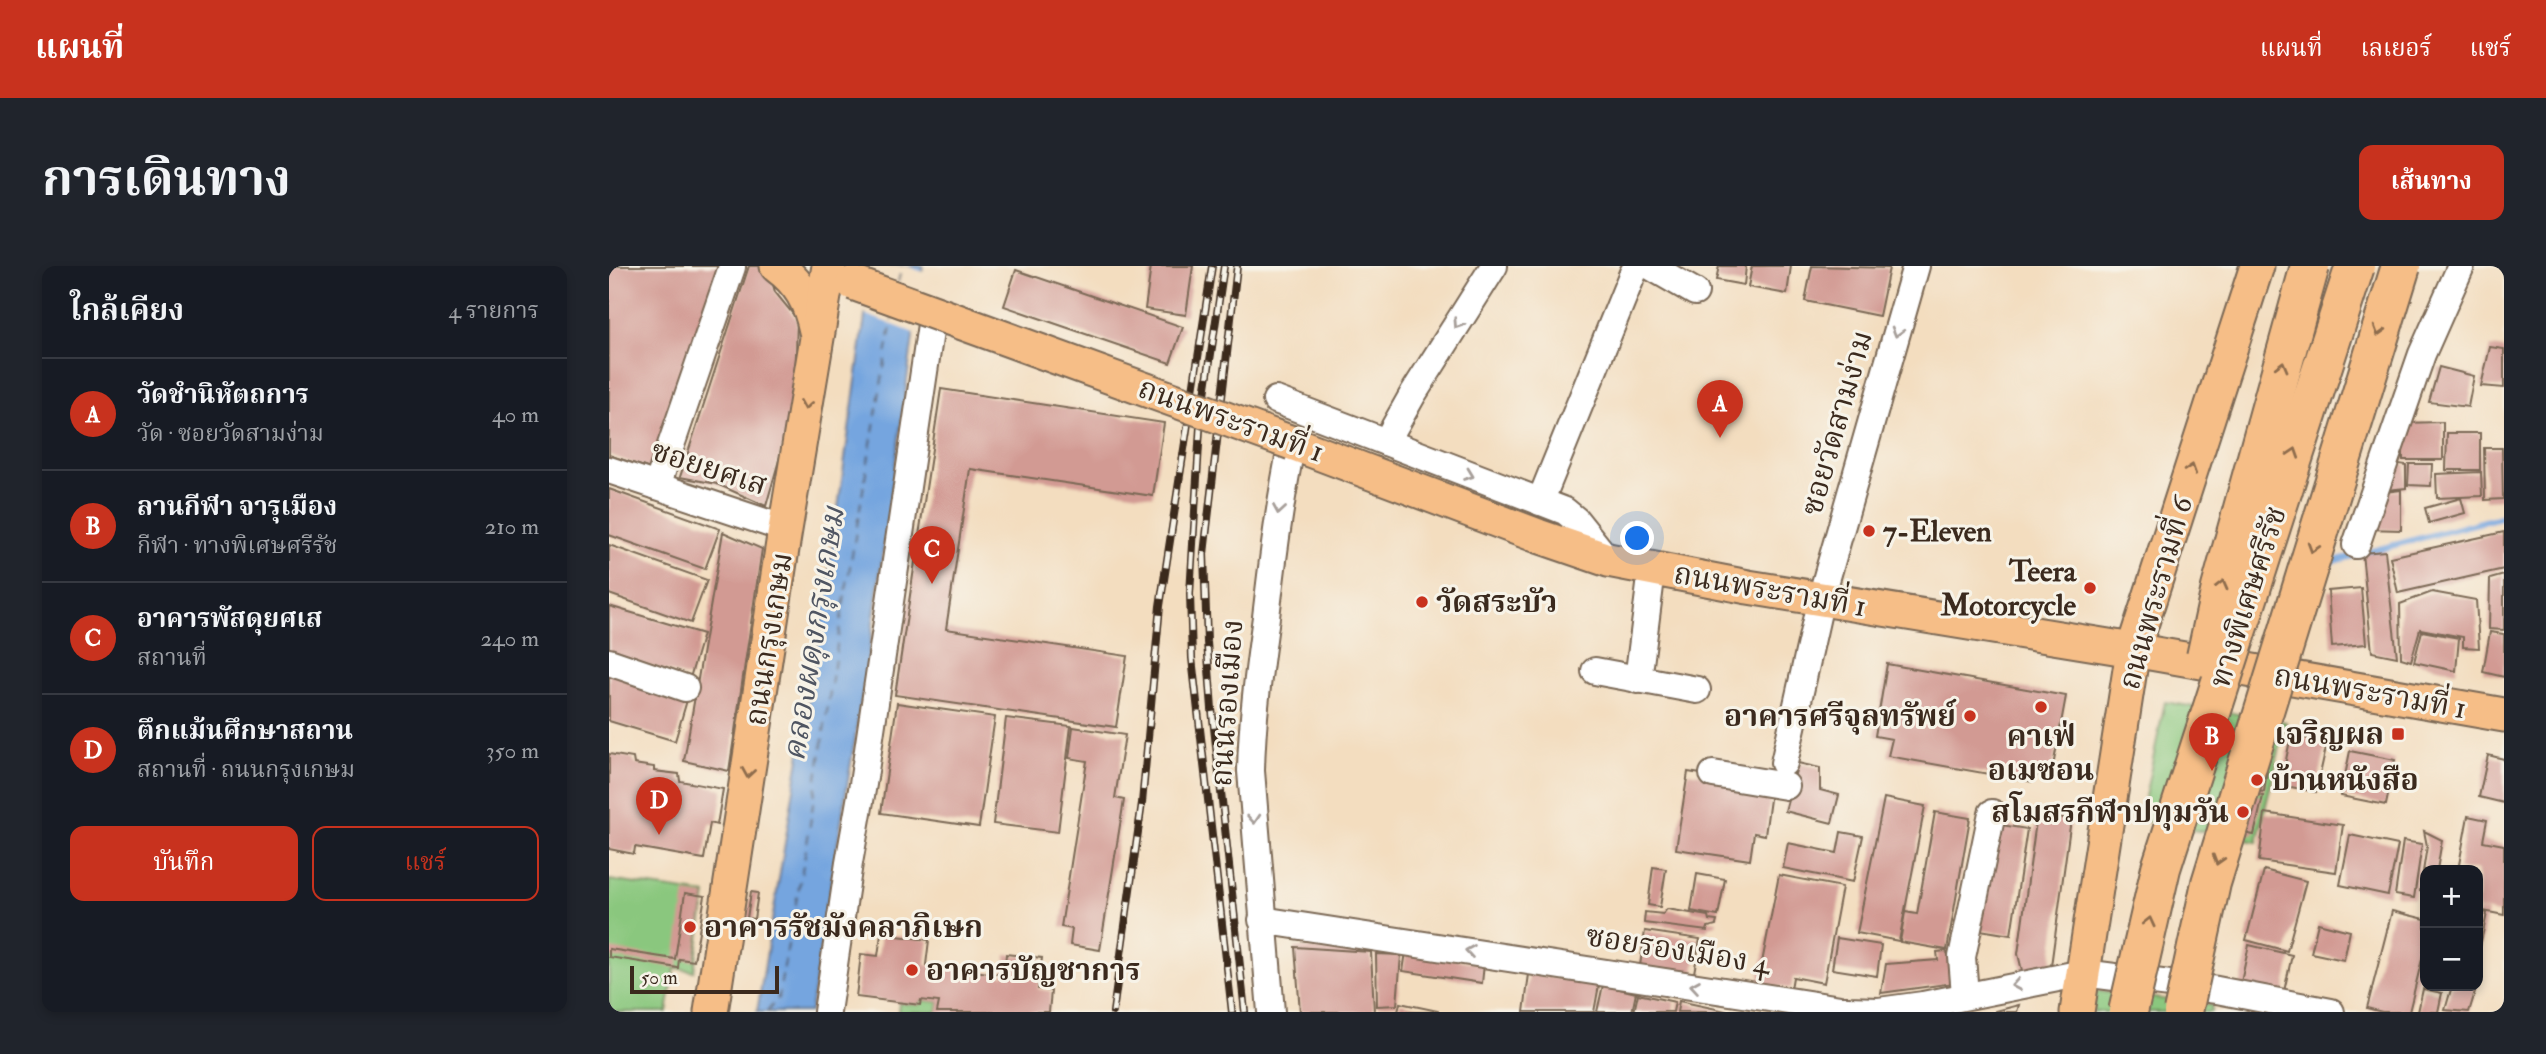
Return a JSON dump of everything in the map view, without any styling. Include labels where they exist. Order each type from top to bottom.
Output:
[{"type":"highway","points":[[2161,868],[2221,588],[2310,266]]},
{"type":"highway","name":"ทางพิเศษศรีรัช","points":[[2128,1012],[2161,868],[2355,266]]},
{"type":"highway","name":"ทางพิเศษศรีรัช","points":[[2183,1012],[2211,883],[2401,266]]},
{"type":"main road","points":[[777,266],[802,289],[813,316],[817,338]]},
{"type":"main road","name":"ถนนพระรามที่ 6","points":[[2077,1012],[2133,650],[2257,266]]},
{"type":"main road","name":"ถนนกรุงเกษม","points":[[711,1012],[784,536],[817,338],[833,271]]},
{"type":"main road","name":"ถนนพระรามที่ 1","points":[[833,271],[933,311],[1595,556],[1652,570],[2504,715]]},
{"type":"street","points":[[1387,442],[1413,394],[1494,266]]},
{"type":"street","name":"ซอยวัดสามง่าม","points":[[1713,774],[1785,775],[1821,598],[1916,266]]},
{"type":"street","points":[[2356,545],[2422,354],[2461,266]]},
{"type":"street","points":[[657,486],[731,267]]},
{"type":"street","points":[[1540,502],[1642,270],[1695,292]]},
{"type":"street","points":[[827,1012],[933,311]]},
{"type":"street","points":[[1276,401],[1565,510],[1576,520],[1595,556]]},
{"type":"street","name":"ถนนรองเมือง","points":[[1271,1012],[1251,751],[1253,713],[1277,525],[1292,443]]},
{"type":"street","name":"ซอยยศเส","points":[[609,470],[774,525],[784,536]]},
{"type":"street","points":[[1638,680],[1652,570]]},
{"type":"street","points":[[609,662],[685,688]]},
{"type":"street","points":[[1595,671],[1697,690]]},
{"type":"street","points":[[1965,995],[1962,957],[1992,813]]},
{"type":"street","name":"ซอยรองเมือง 4","points":[[1262,919],[1847,1010],[1879,1011],[1923,1005],[2083,973],[2217,990],[2331,1012]]},
{"type":"green space","points":[[2165,702],[2286,722],[2257,842],[2140,820]]},
{"type":"green space","points":[[609,880],[706,894],[694,971],[675,968],[667,1012],[609,1012]]},
{"type":"green space","points":[[2096,991],[2212,1005],[2211,1012],[2093,1012]]},
{"type":"green space","points":[[921,1000],[939,1002],[937,1012],[898,1012],[899,1003],[920,1005]]},
{"type":"water","name":"คลองผดุงกรุงเกษม","points":[[876,266],[923,266],[868,659],[810,1012],[757,1012],[824,607],[869,288]]},
{"type":"pier","points":[[874,266],[906,266],[926,273],[917,334],[864,314]]},
{"type":"building","points":[[613,266],[724,266],[650,469],[609,455],[609,277]]},
{"type":"building","points":[[749,266],[768,266],[775,292],[797,319],[795,384],[786,435],[766,506],[717,484],[680,477]]},
{"type":"building","points":[[1151,266],[1193,266],[1186,315],[1145,309]]},
{"type":"building","points":[[1719,266],[1746,266],[1744,285],[1716,280]]},
{"type":"building","points":[[1752,266],[1791,266],[1787,294],[1748,287]]},
{"type":"building","points":[[1812,266],[1889,268],[1879,316],[1805,301]]},
{"type":"building","points":[[1016,270],[1183,327],[1170,363],[1004,306]]},
{"type":"building","points":[[2490,347],[2504,349],[2504,388],[2481,386]]},
{"type":"building","points":[[2439,367],[2474,376],[2468,407],[2429,402]]},
{"type":"building","points":[[941,389],[1164,423],[1153,496],[970,469],[946,629],[1127,656],[1116,727],[895,695]]},
{"type":"building","points":[[2443,422],[2443,460],[2403,460],[2403,423]]},
{"type":"building","points":[[2447,433],[2480,433],[2480,470],[2446,470]]},
{"type":"building","points":[[2484,448],[2502,448],[2503,499],[2485,500]]},
{"type":"building","points":[[2386,462],[2406,465],[2406,488],[2377,491]]},
{"type":"building","points":[[2409,464],[2432,464],[2431,486],[2408,485]]},
{"type":"building","points":[[2481,472],[2482,496],[2437,498],[2436,474]]},
{"type":"building","points":[[609,489],[720,529],[705,569],[609,535]]},
{"type":"building","points":[[2401,490],[2401,530],[2366,529],[2377,493]]},
{"type":"building","points":[[2461,498],[2465,513],[2429,523],[2425,508]]},
{"type":"building","points":[[723,532],[762,549],[729,771],[684,761]]},
{"type":"building","points":[[2504,532],[2504,569],[2398,593],[2390,557]]},
{"type":"building","points":[[609,545],[707,580],[691,623],[609,594]]},
{"type":"building","points":[[2385,551],[2397,657],[2372,652],[2362,553]]},
{"type":"building","points":[[2504,575],[2504,630],[2489,629],[2490,579]]},
{"type":"building","points":[[2361,588],[2366,644],[2332,647],[2328,591]]},
{"type":"building","points":[[2432,592],[2476,600],[2479,648],[2463,647],[2463,637],[2420,629],[2411,661],[2401,658],[2400,604]]},
{"type":"building","points":[[609,606],[703,634],[690,678],[609,654]]},
{"type":"building","points":[[2422,631],[2459,638],[2456,671],[2414,662]]},
{"type":"building","points":[[2490,632],[2504,634],[2504,677],[2483,672]]},
{"type":"building","name":"อาคารศรีจุลทรัพย์","points":[[1887,664],[2066,696],[2052,772],[2041,770],[2033,782],[1888,756],[1892,739],[1875,736]]},
{"type":"building","points":[[609,665],[690,690],[675,741],[609,721]]},
{"type":"building","points":[[897,703],[995,717],[979,827],[881,813]]},
{"type":"building","points":[[1006,718],[1071,726],[1058,832],[993,824]]},
{"type":"building","points":[[1073,727],[1125,735],[1115,798],[1124,800],[1100,950],[1070,945],[1072,929],[1061,927],[1087,761],[1069,758]]},
{"type":"building","points":[[2291,735],[2327,743],[2316,792],[2281,785]]},
{"type":"building","points":[[2350,751],[2395,760],[2386,805],[2341,796]]},
{"type":"building","points":[[609,754],[633,758],[634,764],[654,767],[654,771],[679,774],[680,781],[723,789],[717,825],[710,823],[704,859],[635,847],[634,854],[609,849]]},
{"type":"building","points":[[2488,755],[2504,759],[2504,803],[2479,797]]},
{"type":"building","points":[[1798,763],[1820,768],[1820,790],[1839,795],[1832,823],[1785,811]]},
{"type":"building","name":"บ้านหนังสือ","points":[[2251,768],[2267,771],[2264,792],[2247,790]]},
{"type":"building","points":[[1688,772],[1772,785],[1765,835],[1754,833],[1750,860],[1676,849]]},
{"type":"building","name":"สโมสรกีฬาปทุมวัน","points":[[2231,790],[2263,796],[2254,835],[2223,829]]},
{"type":"building","points":[[1884,798],[1925,806],[1899,941],[1857,933]]},
{"type":"building","points":[[1935,812],[1970,818],[1947,950],[1900,942],[1905,912],[1917,914]]},
{"type":"building","points":[[2265,813],[2343,825],[2336,872],[2259,861]]},
{"type":"building","points":[[2037,814],[2071,819],[2051,966],[2023,975],[2018,954]]},
{"type":"building","points":[[2468,816],[2487,820],[2483,841],[2504,845],[2504,915],[2483,911],[2483,865],[2459,865]]},
{"type":"building","points":[[1995,824],[2027,829],[2011,935],[1980,930]]},
{"type":"building","points":[[2424,831],[2442,840],[2438,865],[2424,865],[2427,846]]},
{"type":"building","points":[[1841,832],[1863,836],[1853,882],[1783,868],[1788,843],[1837,853]]},
{"type":"building","points":[[2350,835],[2398,845],[2388,895],[2340,885]]},
{"type":"building","points":[[2403,841],[2422,844],[2414,898],[2395,895]]},
{"type":"building","points":[[1653,867],[1666,869],[1660,907],[1648,905]]},
{"type":"building","points":[[2264,870],[2306,881],[2287,951],[2246,940]]},
{"type":"building","points":[[1697,874],[1725,879],[1718,916],[1691,911]]},
{"type":"building","points":[[1779,875],[1842,887],[1824,983],[1793,977],[1791,989],[1758,983]]},
{"type":"building","points":[[751,892],[758,893],[754,919],[747,918]]},
{"type":"building","name":"อาคารรัชมังคลาภิเษก","points":[[685,893],[705,896],[694,961],[679,959],[678,968],[609,957],[609,949],[675,959]]},
{"type":"building","points":[[1667,909],[1708,916],[1709,920],[1717,921],[1716,925],[1708,927],[1707,931],[1644,923],[1645,912],[1663,914]]},
{"type":"building","points":[[2392,911],[2420,918],[2420,967],[2409,1012],[2382,1012],[2367,1008]]},
{"type":"building","points":[[2483,912],[2487,913],[2483,932]]},
{"type":"building","points":[[2318,923],[2350,931],[2344,960],[2311,953]]},
{"type":"building","points":[[1645,931],[1700,939],[1694,973],[1640,966]]},
{"type":"building","name":"อาคารบัญชาการ","points":[[881,934],[929,940],[926,965],[1004,975],[1006,954],[1042,958],[1038,989],[1051,991],[1049,1012],[937,1012],[939,1002],[921,1000],[920,1005],[856,997],[861,954],[878,956]]},
{"type":"building","points":[[1837,938],[1881,945],[1877,976],[1832,969]]},
{"type":"building","points":[[2249,945],[2292,955],[2283,996],[2240,987]]},
{"type":"building","points":[[1295,947],[1371,952],[1374,1012],[1300,1012]]},
{"type":"building","points":[[1946,951],[1951,960],[1954,983],[1881,993],[1886,964],[1938,960],[1937,952]]},
{"type":"building","points":[[1406,952],[1484,964],[1482,983],[1403,971]]},
{"type":"building","points":[[1376,954],[1401,955],[1397,1005],[1377,1006]]},
{"type":"building","points":[[1529,974],[1599,985],[1594,1012],[1524,1012]]},
{"type":"building","points":[[1603,985],[1636,993],[1632,1012],[1597,1012]]},
{"type":"building","points":[[2423,991],[2442,993],[2438,1012],[2418,1012]]},
{"type":"building","points":[[2451,991],[2475,991],[2469,1012],[2445,1010]]},
{"type":"building","points":[[1638,994],[1675,1002],[1673,1012],[1634,1012]]},
{"type":"building","points":[[1679,1001],[1726,1011],[1726,1012],[1677,1012]]},
{"type":"building","points":[[1400,1003],[1438,1011],[1438,1012],[1398,1012]]},
{"type":"building","points":[[2019,1005],[2017,1012],[1996,1012],[1996,1011]]},
{"type":"waterway","points":[[2323,564],[2504,516]]},
{"type":"ferry route","points":[[898,282],[902,266]]},
{"type":"ferry route","points":[[767,1012],[778,998],[807,844],[841,619],[893,315]]},
{"type":"railway","points":[[1113,1012],[1142,803],[1160,606],[1212,266]]},
{"type":"railway","points":[[1224,266],[1200,428],[1190,594],[1192,658],[1232,1012]]},
{"type":"railway","points":[[1237,266],[1204,554],[1212,709],[1245,1012]]},
{"type":"place","name":"วัดชำนิหัตถการ","points":[[1720,438]]},
{"type":"place","name":"7-Eleven","points":[[1869,531]]},
{"type":"place","name":"อาคารพัสดุยศเส","points":[[932,584]]},
{"type":"place","name":"Teera Motorcycle","points":[[2090,588]]},
{"type":"place","name":"วัดสระบัว","points":[[1422,602]]},
{"type":"place","name":"คาเฟ่ อเมซอน","points":[[2041,707]]},
{"type":"place","name":"อาคารศรีจุลทรัพย์","points":[[1970,716]]},
{"type":"place","name":"เจริญผล","points":[[2398,734]]},
{"type":"place","name":"ลานกีฬา จารุเมือง","points":[[2212,771]]},
{"type":"place","name":"บ้านหนังสือ","points":[[2257,780]]},
{"type":"place","name":"สโมสรกีฬาปทุมวัน","points":[[2243,812]]},
{"type":"place","name":"ตึกแม้นศึกษาสถาน","points":[[659,835]]},
{"type":"place","name":"อาคารรัชมังคลาภิเษก","points":[[690,927]]},
{"type":"place","name":"อาคารบัญชาการ","points":[[912,970]]}]
